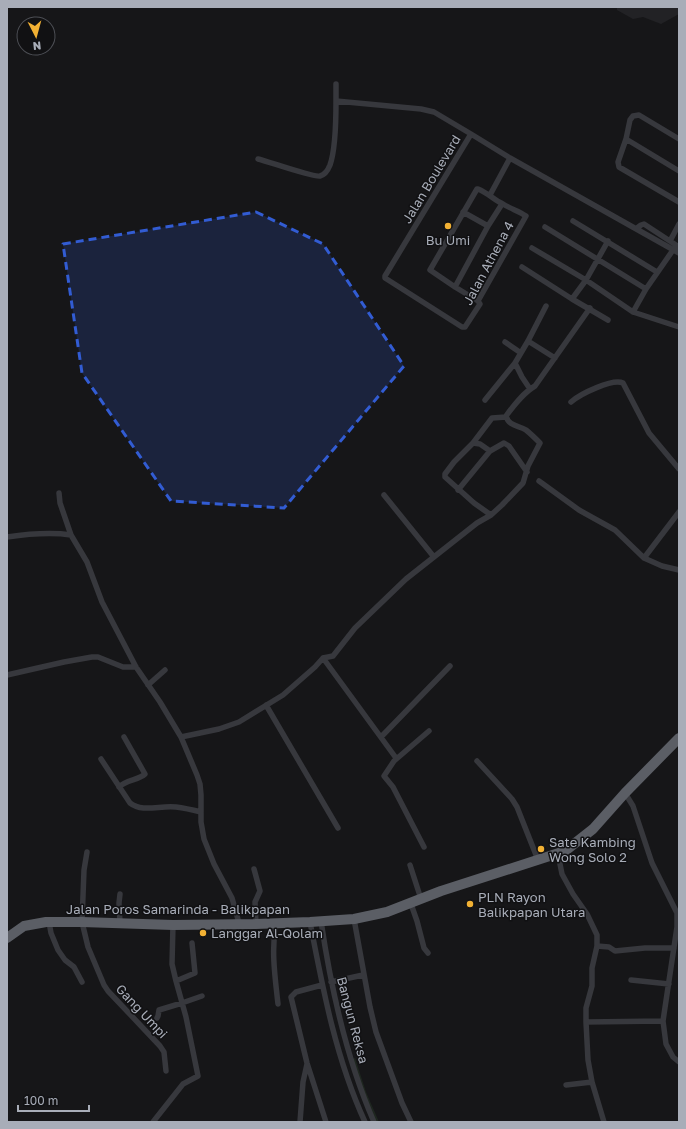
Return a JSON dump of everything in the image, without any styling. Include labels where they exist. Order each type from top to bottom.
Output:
[{"type":"highway","name":"Jalan Poros Samarinda - Balikpapan","points":[[7,938],[24,926],[49,922],[172,925],[239,923],[256,924],[354,919],[387,912],[421,899],[565,851],[593,829],[625,793],[679,738]]},
{"type":"street","points":[[258,159],[308,175],[319,177],[324,174],[330,165],[332,154],[336,84]]},
{"type":"street","points":[[336,101],[421,109],[434,112],[471,134]]},
{"type":"street","points":[[679,139],[639,115],[633,116],[630,120],[626,139],[618,162],[620,167],[679,202]]},
{"type":"street","name":"Jalan Boulevard","points":[[465,327],[462,327],[385,278],[385,276],[471,134],[510,158],[679,252]]},
{"type":"street","points":[[626,139],[679,171]]},
{"type":"street","points":[[490,195],[510,158]]},
{"type":"street","points":[[455,287],[488,226],[502,204],[480,189],[477,189],[430,271],[455,287],[478,301]]},
{"type":"street","name":"Jalan Athena 4","points":[[465,327],[480,304],[478,301],[526,216],[502,204]]},
{"type":"street","points":[[463,212],[488,226]]},
{"type":"street","points":[[573,221],[658,272]]},
{"type":"street","points":[[637,228],[644,224],[679,247]]},
{"type":"street","points":[[670,242],[679,224]]},
{"type":"street","points":[[545,227],[646,289]]},
{"type":"street","points":[[572,299],[586,280],[608,241]]},
{"type":"street","points":[[532,248],[586,280],[633,312],[679,327]]},
{"type":"street","points":[[633,312],[646,289],[673,250]]},
{"type":"street","points":[[522,267],[608,320]]},
{"type":"street","points":[[485,400],[515,363],[546,306]]},
{"type":"street","points":[[506,417],[515,404],[535,386],[590,308]]},
{"type":"street","points":[[528,341],[555,358]]},
{"type":"street","points":[[505,342],[521,353]]},
{"type":"street","points":[[515,363],[530,389]]},
{"type":"street","points":[[571,402],[580,395],[603,386],[616,382],[623,383],[649,433],[679,469]]},
{"type":"street","points":[[181,738],[230,726],[284,695],[315,668],[323,658],[333,656],[355,628],[406,579],[477,523],[491,515],[502,506],[523,483],[528,466],[540,443],[524,429],[515,427],[506,417],[496,417],[489,420],[473,443],[454,462],[444,477],[458,490],[491,515]]},
{"type":"street","points":[[473,443],[480,444],[490,452]]},
{"type":"street","points":[[458,490],[490,452],[501,444],[507,443],[527,472]]},
{"type":"street","points":[[539,481],[580,510],[615,530],[644,558],[662,566],[679,570]]},
{"type":"street","points":[[59,494],[60,503],[71,535],[87,562],[102,602],[136,667],[160,702],[181,738],[200,784],[202,831],[206,847],[232,898],[237,911],[239,923]]},
{"type":"street","points":[[384,495],[434,557]]},
{"type":"street","points":[[644,558],[679,512]]},
{"type":"street","points":[[7,537],[25,535],[71,535]]},
{"type":"street","points":[[7,675],[92,657],[98,657],[123,667],[136,667]]},
{"type":"street","points":[[323,658],[396,758]]},
{"type":"street","points":[[380,737],[450,666]]},
{"type":"street","points":[[148,685],[165,670]]},
{"type":"street","points":[[266,706],[338,828]]},
{"type":"street","points":[[424,848],[393,787],[384,776],[396,758],[429,731]]},
{"type":"street","points":[[119,787],[124,782],[145,774],[124,737]]},
{"type":"street","points":[[101,759],[130,803],[135,807],[147,809],[159,806],[176,807],[201,812]]},
{"type":"street","points":[[477,761],[512,799],[517,807],[538,860]]},
{"type":"street","points":[[625,793],[633,806],[652,863],[677,914],[677,927],[663,1021],[666,1044],[673,1056],[679,1062]]},
{"type":"street","name":"Gang Umpi","points":[[87,852],[84,870],[82,922],[88,947],[104,985],[129,1014],[162,1048],[166,1071]]},
{"type":"street","points":[[558,854],[562,874],[572,894],[587,914],[596,932],[597,946],[592,968],[592,986],[586,1008],[586,1022],[588,1060],[592,1082],[604,1122]]},
{"type":"street","points":[[410,865],[421,899]]},
{"type":"street","points":[[254,869],[260,891],[255,902],[256,924]]},
{"type":"street","points":[[120,894],[120,923]]},
{"type":"street","points":[[411,904],[424,948],[428,954]]},
{"type":"street","points":[[354,919],[363,975],[380,1045],[402,1103],[411,1122]]},
{"type":"street","name":"Bangun Reksa","points":[[321,921],[331,982],[349,1054],[374,1122]]},
{"type":"street","points":[[49,922],[51,933],[58,950],[65,960],[74,967],[82,982]]},
{"type":"street","points":[[310,922],[322,985],[340,1056],[354,1097],[365,1122]]},
{"type":"street","points":[[276,923],[274,934],[274,958],[278,1004]]},
{"type":"street","points":[[152,1122],[186,1081],[198,1076],[172,964],[172,925]]},
{"type":"street","points":[[176,982],[195,973],[192,943]]},
{"type":"street","points":[[597,946],[609,947],[615,951],[646,948],[674,948]]},
{"type":"street","points":[[331,982],[363,975]]},
{"type":"street","points":[[631,980],[669,984]]},
{"type":"street","points":[[322,985],[296,992],[291,996],[307,1063],[326,1122]]},
{"type":"street","points":[[157,1018],[159,1010],[202,996]]},
{"type":"street","points":[[586,1022],[663,1021]]},
{"type":"street","points":[[340,1056],[349,1054]]},
{"type":"street","points":[[300,1122],[303,1082],[307,1063]]},
{"type":"street","points":[[566,1085],[592,1082]]},
{"type":"highlighted area","points":[[256,212],[323,244],[404,366],[284,508],[171,501],[82,373],[63,244]]},
{"type":"shaded area","points":[[617,7],[679,7],[679,14],[661,24],[643,17],[633,19],[617,10]]},
{"type":"shaded area","points":[[355,1058],[366,1092],[379,1122],[373,1122],[350,1060]]},
{"type":"place","name":"Bu Umi","points":[[448,226]]},
{"type":"place","name":"Sate Kambing Wong Solo 2","points":[[541,849]]},
{"type":"place","name":"PLN Rayon Balikpapan Utara","points":[[470,904]]},
{"type":"place","name":"Langgar Al-Qolam","points":[[203,933]]}]
